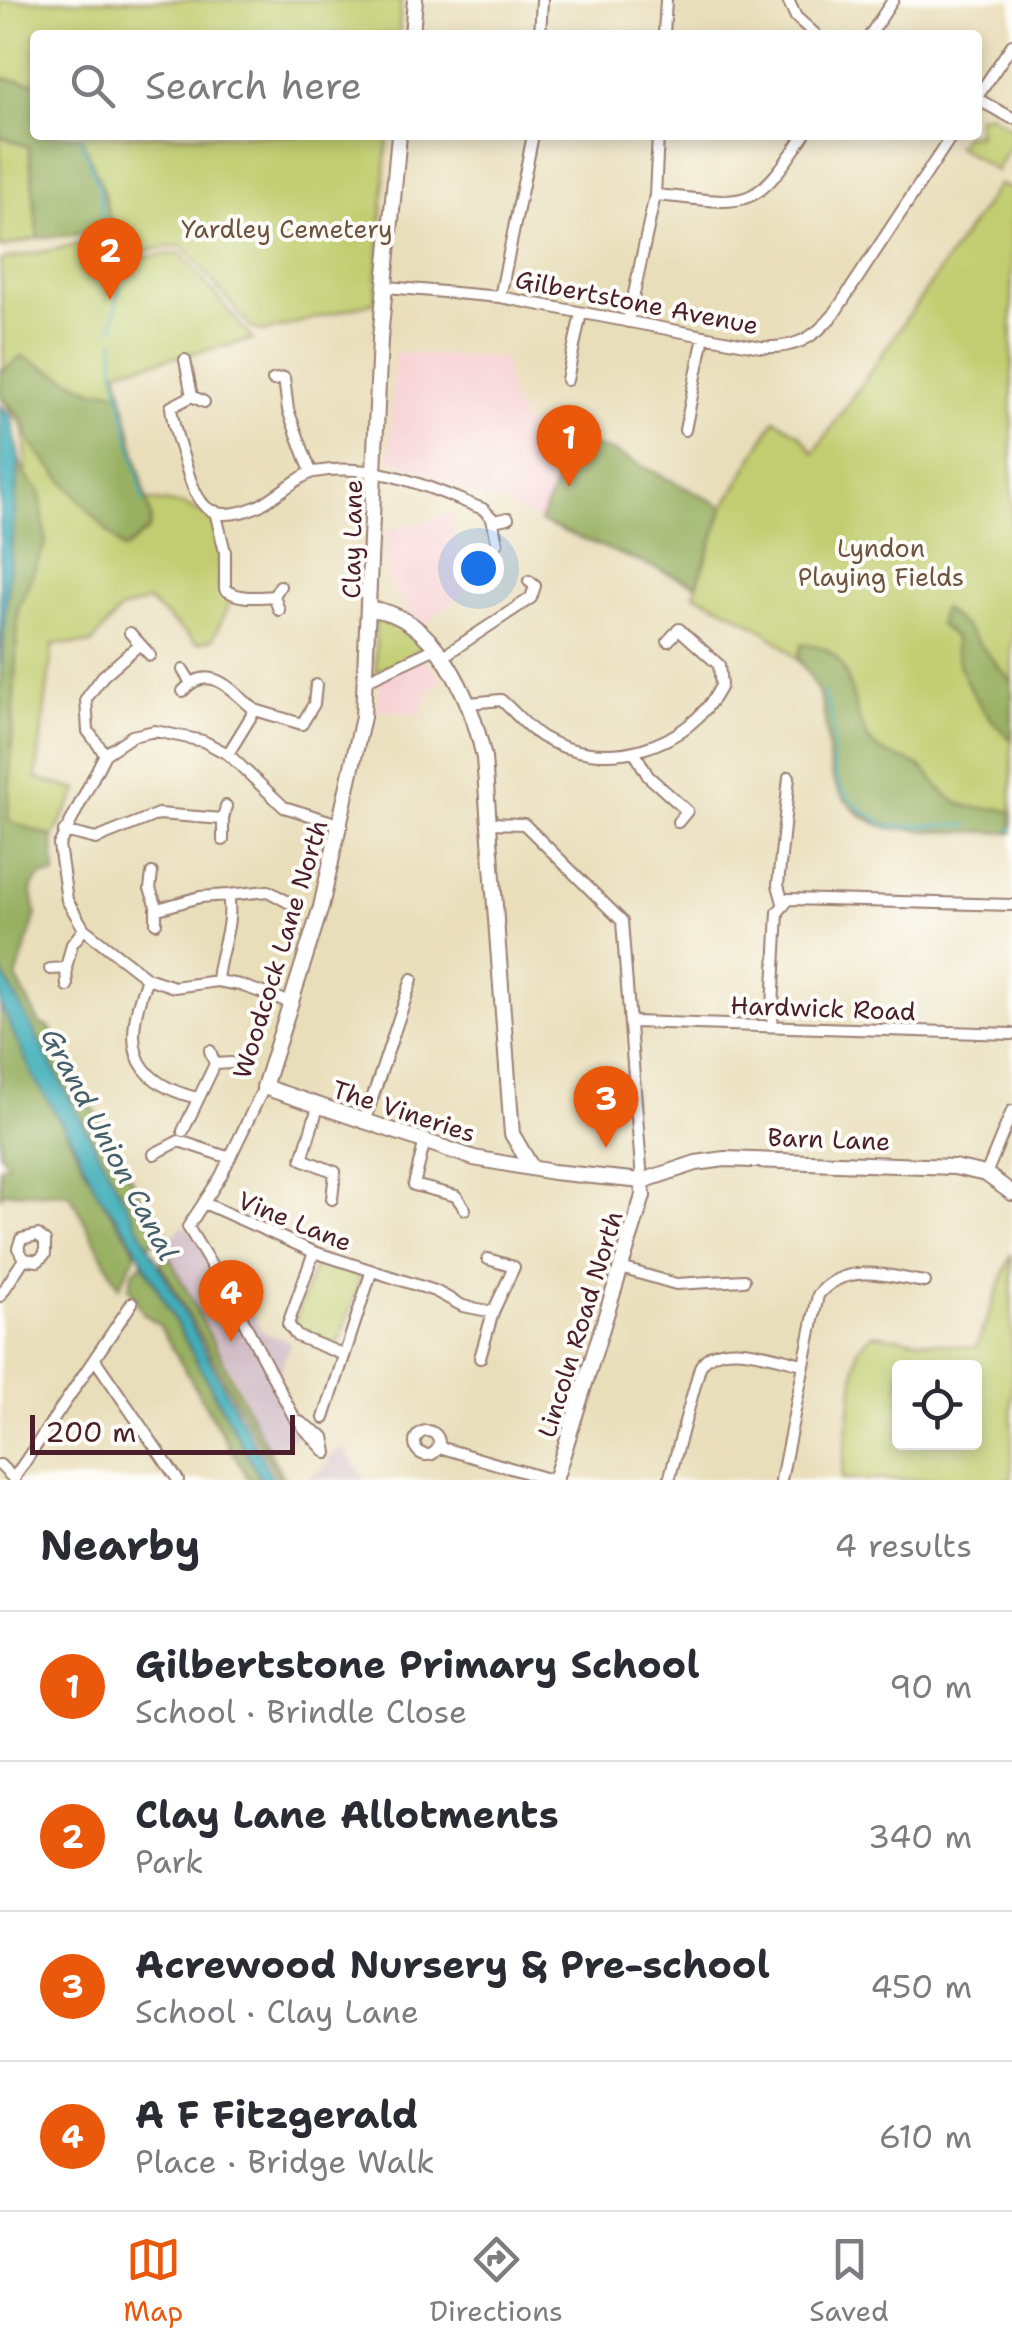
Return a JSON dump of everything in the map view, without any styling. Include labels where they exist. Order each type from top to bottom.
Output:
[{"type":"street","points":[[412,30],[415,0]]},
{"type":"street","points":[[540,30],[542,0]]},
{"type":"street","points":[[664,30],[666,0]]},
{"type":"street","points":[[788,0],[796,17],[810,30]]},
{"type":"street","points":[[873,30],[893,0]]},
{"type":"street","points":[[982,90],[1012,45]]},
{"type":"street","points":[[982,101],[1012,118]]},
{"type":"street","name":"Clay Lane","points":[[399,140],[380,339],[370,610],[394,612],[438,653],[469,703],[484,758],[512,1134],[532,1168]]},
{"type":"street","points":[[500,297],[532,140]]},
{"type":"street","points":[[628,322],[655,195],[658,140]]},
{"type":"street","points":[[655,195],[735,200],[756,196],[775,180],[801,140]]},
{"type":"street","name":"Gilbertstone Avenue","points":[[386,288],[500,297],[704,336],[776,348],[792,346],[824,327],[949,140]]},
{"type":"street","points":[[567,380],[580,313]]},
{"type":"street","points":[[685,430],[704,336]]},
{"type":"street","points":[[184,360],[192,396]]},
{"type":"street","points":[[297,376],[279,379],[311,472]]},
{"type":"street","points":[[204,402],[192,396],[165,405],[194,496],[215,511],[256,507],[311,472],[375,471],[397,475],[483,509],[493,521],[497,542]]},
{"type":"street","points":[[215,511],[224,552],[225,589],[241,597],[277,591],[279,610]]},
{"type":"street","points":[[493,521],[508,518]]},
{"type":"street","points":[[366,681],[438,653],[531,598],[535,586],[529,581]]},
{"type":"street","name":"Woodcock Lane North","points":[[302,1427],[188,1227],[230,1158],[264,1087],[342,825],[356,764],[370,610]]},
{"type":"street","points":[[469,703],[501,700],[526,724],[554,742],[598,752],[635,753],[688,725],[720,686],[719,666],[678,629],[668,641]]},
{"type":"street","points":[[130,632],[150,654]]},
{"type":"street","points":[[105,754],[88,731],[86,699],[103,676],[140,644]]},
{"type":"street","points":[[183,670],[187,687],[221,680],[255,710],[302,724],[312,734]]},
{"type":"street","points":[[302,724],[314,704],[316,685]]},
{"type":"street","points":[[228,754],[255,710]]},
{"type":"street","points":[[289,1002],[217,981],[174,987],[146,978],[84,929],[68,900],[60,871],[64,831],[105,754],[132,736],[166,731],[203,740],[228,754],[284,807],[342,825]]},
{"type":"street","points":[[635,753],[648,776],[687,810],[678,822]]},
{"type":"street","points":[[772,1026],[782,904],[778,885],[789,777]]},
{"type":"street","points":[[223,840],[226,806]]},
{"type":"street","points":[[64,831],[96,839],[158,814],[222,819]]},
{"type":"street","points":[[489,823],[524,824],[619,915],[627,944],[642,1180],[532,1168]]},
{"type":"street","points":[[152,873],[156,923]]},
{"type":"street","points":[[268,891],[274,878]]},
{"type":"street","points":[[156,908],[268,891],[288,902]]},
{"type":"street","points":[[217,981],[218,959],[231,924],[228,896]]},
{"type":"street","points":[[782,904],[795,898],[1012,905]]},
{"type":"street","points":[[67,986],[66,968],[72,944],[84,929]]},
{"type":"street","points":[[50,970],[66,968]]},
{"type":"street","points":[[146,978],[132,1034],[138,1060],[160,1084],[196,1098]]},
{"type":"street","points":[[364,1123],[412,979]]},
{"type":"street","name":"Hardwick Road","points":[[632,1022],[1012,1034]]},
{"type":"street","points":[[210,1052],[215,1064]]},
{"type":"street","points":[[215,1064],[232,1063]]},
{"type":"street","points":[[183,1131],[215,1064]]},
{"type":"street","name":"The Vineries","points":[[264,1087],[424,1144],[532,1168]]},
{"type":"street","points":[[302,1159],[318,1107]]},
{"type":"street","points":[[986,1174],[1012,1111]]},
{"type":"street","points":[[492,1162],[506,1150],[512,1134]]},
{"type":"street","points":[[154,1154],[179,1142],[230,1158]]},
{"type":"street","points":[[402,1194],[414,1185],[424,1144]]},
{"type":"street","points":[[288,1155],[335,1172],[332,1199]]},
{"type":"street","name":"Barn Lane","points":[[642,1180],[696,1163],[726,1159],[942,1166],[986,1174],[1012,1194]]},
{"type":"street","name":"Lincoln Road North","points":[[553,1480],[643,1196],[642,1180]]},
{"type":"street","points":[[414,1185],[456,1196],[465,1209]]},
{"type":"street","points":[[456,1196],[466,1186]]},
{"type":"street","name":"Vine Lane","points":[[204,1202],[314,1252],[493,1312]]},
{"type":"street","points":[[314,1252],[288,1324],[297,1336],[342,1354]]},
{"type":"street","points":[[480,1358],[493,1312],[514,1267],[488,1258]]},
{"type":"street","points":[[0,1296],[24,1259]]},
{"type":"street","points":[[621,1268],[676,1284],[732,1287],[744,1280]]},
{"type":"street","points":[[781,1480],[816,1300],[828,1284],[860,1272],[925,1282]]},
{"type":"street","name":"Vine Lane","points":[[324,1418],[371,1273]]},
{"type":"street","points":[[0,1464],[14,1479],[132,1303]]},
{"type":"street","points":[[669,1480],[700,1367],[708,1356],[726,1350],[803,1364]]},
{"type":"street","points":[[96,1361],[178,1480]]},
{"type":"street","points":[[439,1447],[553,1480]]},
{"type":"shaded area","points":[[394,353],[504,358],[510,399],[524,423],[614,452],[724,507],[697,585],[389,458]]},
{"type":"shaded area","points":[[450,514],[469,588],[424,626],[399,600],[387,577],[386,531]]},
{"type":"shaded area","points":[[424,658],[441,677],[423,704],[423,715],[376,710],[381,679]]},
{"type":"shaded area","points":[[182,1226],[191,1229],[238,1301],[244,1299],[262,1332],[291,1342],[277,1379],[302,1434],[268,1451],[238,1384],[164,1246]]},
{"type":"shaded area","points":[[343,1447],[365,1480],[305,1480],[329,1465],[328,1458]]},
{"type":"green space","points":[[0,0],[401,0],[399,30],[30,30],[30,82],[0,78]]},
{"type":"green space","points":[[0,78],[30,82],[30,140],[82,140],[102,187],[113,232],[38,238],[29,147],[0,136]]},
{"type":"green space","points":[[989,114],[1012,129],[1012,141],[996,171],[957,146],[961,140],[982,140],[982,116]]},
{"type":"green space","points":[[0,136],[29,147],[38,238],[0,248]]},
{"type":"green space","name":"Yardley Cemetery","points":[[82,140],[388,140],[375,302],[264,332],[251,328],[183,246],[138,251],[113,232],[102,187]]},
{"type":"green space","name":"Lyndon Playing Fields","points":[[999,184],[1012,190],[1012,833],[894,829],[865,818],[848,803],[834,766],[824,703],[804,667],[761,630],[694,594],[724,507],[775,419],[801,435],[814,453]]},
{"type":"green space","points":[[106,239],[135,258],[180,253],[253,340],[117,370],[146,500],[184,505],[212,518],[220,551],[218,584],[231,599],[213,639],[197,643],[148,601],[120,610],[91,644],[53,644],[36,778],[78,790],[53,837],[8,821],[26,456],[24,428],[0,396],[4,372],[0,260]]},
{"type":"green space","points":[[21,356],[92,390],[121,391],[151,519],[149,529],[124,550],[31,444],[23,419],[0,396],[0,369],[4,371]]},
{"type":"green space","points":[[572,441],[614,452],[724,507],[697,585],[540,522]]},
{"type":"green space","points":[[19,458],[25,475],[40,492],[46,542],[18,608],[8,821],[53,837],[55,875],[41,876],[31,888],[36,914],[16,978],[40,1024],[50,1028],[146,1206],[166,1230],[146,1247],[0,968],[0,674]]},
{"type":"green space","points":[[942,608],[966,628],[1012,682],[1012,740],[992,720],[966,681],[955,639],[939,624]]},
{"type":"green space","points":[[390,617],[423,649],[376,672],[375,622]]},
{"type":"green space","points":[[802,644],[833,654],[841,665],[872,744],[920,767],[958,802],[1012,813],[1012,833],[901,827],[875,820],[853,807],[837,788],[829,760],[823,706],[798,658]]},
{"type":"green space","points":[[0,1004],[96,1189],[136,1254],[119,1287],[70,1194],[3,1192],[0,1196],[0,1167],[8,1163],[0,1153]]},
{"type":"green space","points":[[164,1246],[284,1480],[279,1480],[161,1264]]},
{"type":"green space","points":[[1012,1253],[1012,1480],[841,1480],[858,1348],[873,1334],[976,1348]]},
{"type":"green space","points":[[323,1259],[361,1279],[339,1342],[332,1344],[292,1327],[315,1264]]},
{"type":"green space","points":[[143,1263],[261,1480],[249,1480],[159,1325],[143,1313],[129,1287],[133,1271]]},
{"type":"water","points":[[0,405],[11,416],[19,458],[0,674]]},
{"type":"water","points":[[0,968],[274,1480],[261,1480],[128,1233],[98,1193],[73,1141],[34,1078],[0,1004]]},
{"type":"waterway","points":[[81,140],[99,187],[104,229]]},
{"type":"waterway","points":[[105,233],[111,253],[123,259],[113,329]]},
{"type":"waterway","points":[[114,339],[115,372],[144,503]]},
{"type":"waterway","points":[[823,692],[833,731],[836,778],[858,807],[882,822]]},
{"type":"waterway","points":[[889,826],[970,825]]},
{"type":"place","name":"Clay Lane Allotments","points":[[110,300]]},
{"type":"place","name":"Gilbertstone Primary School","points":[[569,487]]},
{"type":"place","name":"Acrewood Nursery & Pre-school","points":[[606,1148]]},
{"type":"place","name":"A F Fitzgerald","points":[[231,1342]]},
{"type":"water label","name":"Grand Union Canal","points":[[110,1144]]}]
